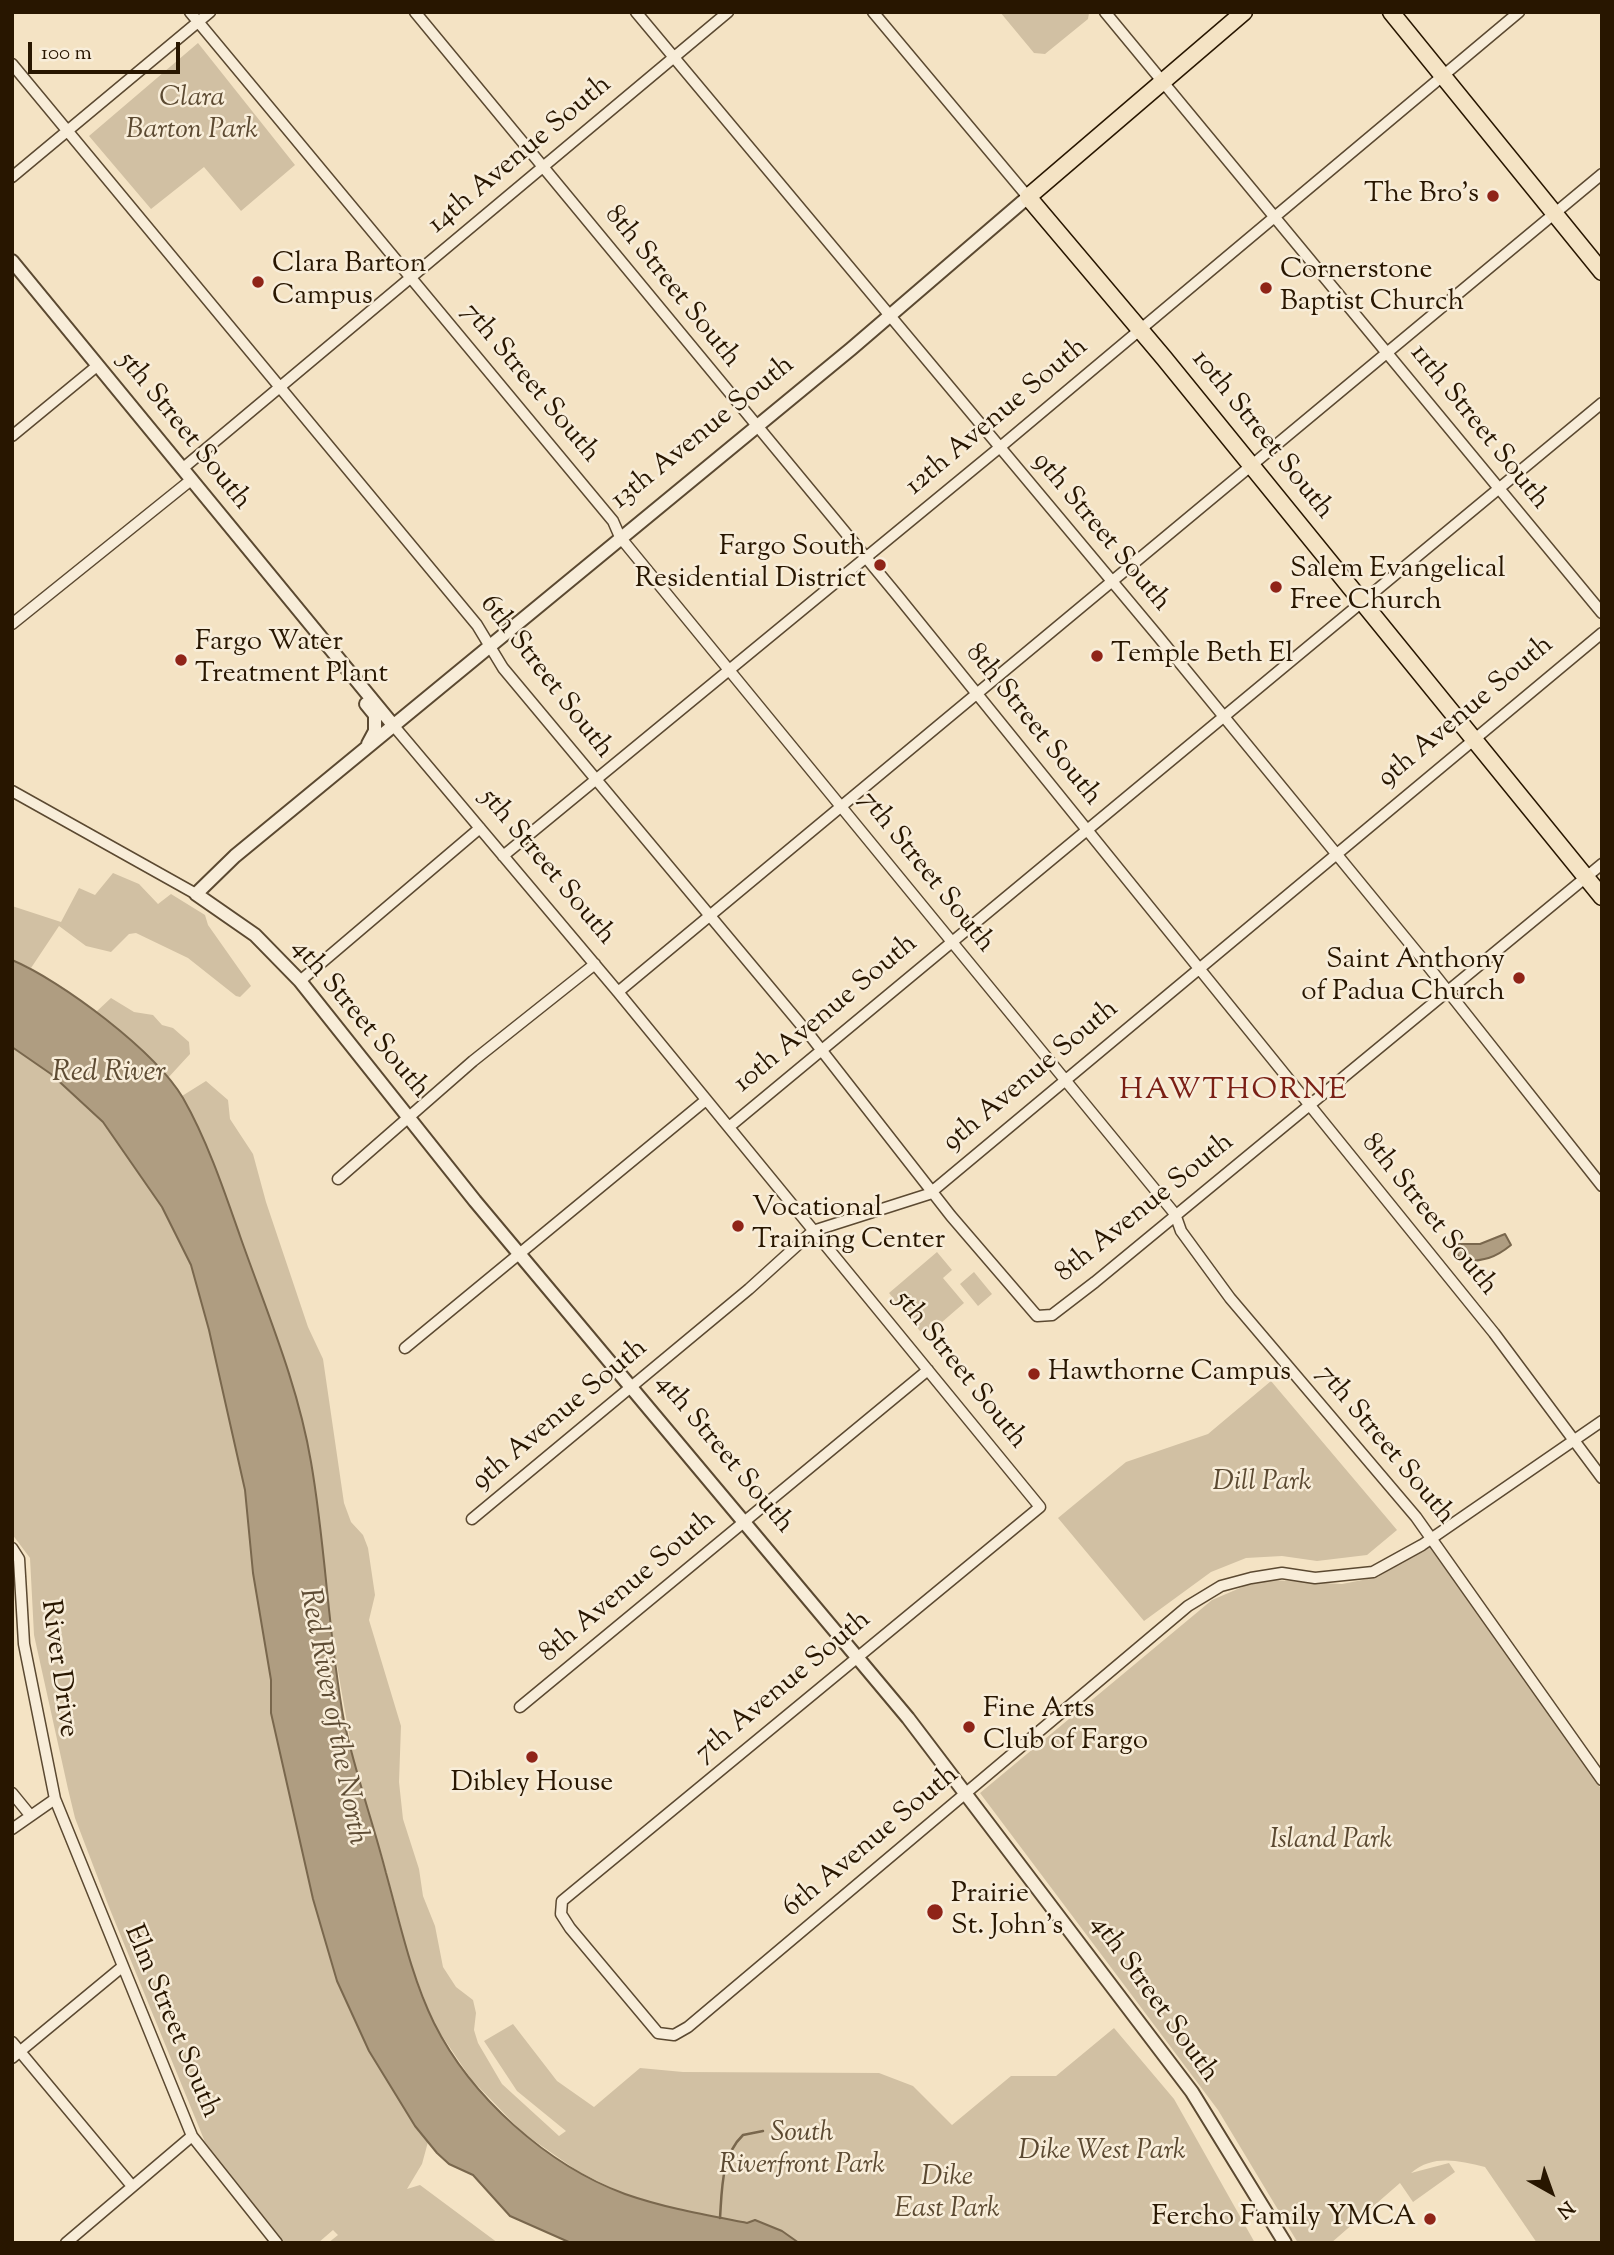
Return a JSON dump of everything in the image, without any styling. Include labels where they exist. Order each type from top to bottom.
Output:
[{"type":"main road","name":"13th Avenue South","points":[[1028,197],[1244,12]]},
{"type":"main road","points":[[1391,12],[1602,272]]},
{"type":"main road","name":"10th Street South","points":[[1028,197],[1140,330],[1602,897]]},
{"type":"street","name":"7th Street South","points":[[190,12],[613,521],[620,537],[1175,1214],[1181,1231],[1230,1298],[1431,1537],[1602,1780]]},
{"type":"street","points":[[12,177],[210,12]]},
{"type":"street","name":"8th Street South","points":[[415,12],[976,693],[1494,1333],[1602,1478]]},
{"type":"street","name":"9th Street South","points":[[636,12],[1224,717],[1602,1186]]},
{"type":"street","name":"14th Avenue South","points":[[182,469],[729,12]]},
{"type":"street","name":"10th Street South","points":[[873,12],[1028,197]]},
{"type":"street","name":"11th Street South","points":[[1105,12],[1602,613]]},
{"type":"street","name":"12th Avenue South","points":[[503,856],[999,448],[1519,12]]},
{"type":"street","name":"6th Street South","points":[[12,64],[477,625],[503,668],[820,1049],[1032,1314],[1041,1317]]},
{"type":"street","points":[[618,992],[1602,174]]},
{"type":"street","name":"13th Avenue South","points":[[196,894],[234,856],[890,316],[1028,197]]},
{"type":"street","name":"5th Street South","points":[[12,261],[334,654],[618,992],[1040,1507]]},
{"type":"street","points":[[12,436],[97,366]]},
{"type":"street","name":"10th Avenue South","points":[[729,1127],[1602,403]]},
{"type":"street","points":[[12,624],[191,480]]},
{"type":"street","name":"9th Avenue South","points":[[472,1519],[749,1289],[813,1231],[932,1192],[1197,968],[1602,633]]},
{"type":"street","points":[[334,654],[341,673],[375,715],[374,731],[366,748]]},
{"type":"street","name":"4th Street South","points":[[12,791],[196,894],[255,935],[300,981],[408,1118],[746,1521],[967,1793],[1192,2092],[1285,2243]]},
{"type":"street","points":[[300,981],[480,828]]},
{"type":"street","name":"8th Avenue South","points":[[1041,1317],[1052,1315],[1074,1299],[1602,864]]},
{"type":"street","points":[[338,1179],[594,964]]},
{"type":"street","name":"10th Avenue South","points":[[405,1348],[706,1100]]},
{"type":"street","name":"8th Avenue South","points":[[520,1707],[928,1370]]},
{"type":"street","name":"6th Avenue South","points":[[674,2035],[707,2011],[1188,1606],[1221,1586],[1282,1573],[1315,1577],[1373,1572],[1395,1562],[1602,1421]]},
{"type":"street","name":"7th Avenue South","points":[[674,2035],[658,2034],[570,1928],[561,1914],[562,1901],[1040,1507]]},
{"type":"street","name":"River Drive","points":[[12,1548],[19,1559],[24,1644],[55,1799]]},
{"type":"street","points":[[12,1793],[30,1815]]},
{"type":"street","points":[[12,1829],[55,1799]]},
{"type":"street","name":"Elm Street South","points":[[55,1799],[192,2136],[277,2243]]},
{"type":"street","points":[[16,2054],[122,1967]]},
{"type":"street","points":[[12,2042],[16,2054],[132,2186]]},
{"type":"street","points":[[66,2243],[192,2136]]},
{"type":"green space","points":[[1000,12],[1089,13],[1088,19],[1045,54],[1034,53]]},
{"type":"green space","name":"Clara Barton Park","points":[[198,43],[295,165],[241,211],[204,167],[151,209],[89,136]]},
{"type":"green space","points":[[113,873],[139,884],[158,904],[171,894],[205,915],[208,925],[251,986],[240,997],[236,996],[188,958],[136,933],[129,934],[111,952],[86,946],[59,926],[31,968],[12,960],[12,906],[61,922],[79,888],[95,895]]},
{"type":"green space","points":[[111,998],[134,1012],[153,1015],[162,1025],[173,1028],[189,1042],[190,1054],[167,1079],[95,1013]]},
{"type":"green space","points":[[12,1047],[51,1074],[103,1122],[162,1207],[191,1265],[209,1330],[245,1491],[253,1574],[271,1680],[271,1713],[313,1899],[337,1981],[369,2051],[428,2142],[422,2164],[407,2189],[420,2185],[498,2243],[328,2243],[338,2235],[333,2230],[318,2243],[285,2243],[205,2142],[109,1907],[75,1818],[68,1789],[34,1635],[30,1558],[12,1534]]},
{"type":"green space","points":[[206,1081],[228,1100],[230,1119],[253,1154],[266,1202],[308,1327],[323,1359],[344,1503],[351,1522],[363,1535],[368,1548],[375,1595],[369,1620],[401,1726],[399,1782],[403,1819],[419,1869],[423,1896],[435,1926],[443,1967],[456,1987],[473,2000],[476,2013],[474,2030],[478,2043],[502,2084],[559,2136],[566,2131],[517,2091],[484,2041],[513,2024],[557,2081],[594,2107],[640,2068],[683,2072],[879,2073],[913,2086],[952,2125],[1011,2076],[1056,2076],[1114,2028],[1174,2099],[1255,2243],[799,2243],[782,2231],[755,2220],[748,2224],[661,2205],[622,2193],[579,2172],[523,2133],[471,2079],[434,2024],[411,1964],[381,1852],[358,1786],[333,1642],[311,1462],[289,1374],[220,1181],[182,1096]]},
{"type":"green space","points":[[937,1252],[952,1270],[943,1278],[964,1303],[934,1329],[920,1331],[889,1293]]},
{"type":"green space","points":[[974,1272],[992,1294],[978,1306],[960,1284]]},
{"type":"green space","name":"Dill Park","points":[[1271,1381],[1397,1530],[1367,1555],[1317,1561],[1282,1556],[1246,1558],[1211,1572],[1144,1621],[1058,1518],[1126,1462],[1208,1434]]},
{"type":"green space","name":"Island Park","points":[[1429,1546],[1602,1790],[1602,2243],[1537,2243],[1485,2167],[1437,2161],[1411,2173],[1449,2163],[1455,2172],[1413,2202],[1400,2183],[1331,2243],[1298,2243],[1218,2110],[980,1793],[1212,1600],[1247,1585],[1272,1580],[1342,1584],[1378,1577]]},
{"type":"water","name":"Red River","points":[[12,960],[81,1000],[130,1039],[170,1079],[200,1131],[298,1404],[316,1494],[334,1656],[348,1740],[412,1968],[434,2023],[450,2050],[468,2077],[490,2102],[540,2147],[567,2165],[625,2194],[670,2207],[747,2223],[755,2220],[782,2231],[799,2243],[571,2243],[510,2216],[473,2175],[449,2164],[437,2153],[415,2126],[369,2051],[337,1981],[313,1899],[271,1713],[271,1680],[253,1573],[245,1490],[209,1330],[191,1265],[162,1207],[103,1122],[51,1074],[12,1047]]},
{"type":"water","points":[[1505,1234],[1511,1245],[1494,1256],[1483,1259],[1464,1262],[1451,1248],[1456,1244],[1480,1244]]},
{"type":"waterway","points":[[720,2218],[722,2185],[730,2153],[743,2135],[763,2131]]},
{"type":"place","name":"The Bro's","points":[[1493,196]]},
{"type":"place","name":"Clara Barton Campus","points":[[258,282]]},
{"type":"place","name":"Cornerstone Baptist Church","points":[[1266,288]]},
{"type":"place","name":"Fargo South Residential District","points":[[880,565]]},
{"type":"place","name":"Salem Evangelical Free Church","points":[[1276,587]]},
{"type":"place","name":"Temple Beth El","points":[[1097,656]]},
{"type":"place","name":"Fargo Water Treatment Plant","points":[[181,660]]},
{"type":"place","name":"Saint Anthony of Padua Church","points":[[1519,978]]},
{"type":"place","name":"Vocational Training Center","points":[[738,1226]]},
{"type":"place","name":"Hawthorne Campus","points":[[1034,1374]]},
{"type":"place","name":"Fine Arts Club of Fargo","points":[[969,1727]]},
{"type":"place","name":"Dibley House","points":[[532,1757]]},
{"type":"place","name":"Prairie St. John's","points":[[935,1912]]},
{"type":"place","name":"Fercho Family YMCA","points":[[1430,2219]]},
{"type":"district","name":"HAWTHORNE","points":[[1234,1093]]},
{"type":"water label","name":"Red River of the North","points":[[331,1717]]},
{"type":"park label","name":"South Riverfront Park","points":[[802,2151]]},
{"type":"park label","name":"Dike West Park","points":[[1102,2153]]},
{"type":"park label","name":"Dike East Park","points":[[947,2195]]}]
